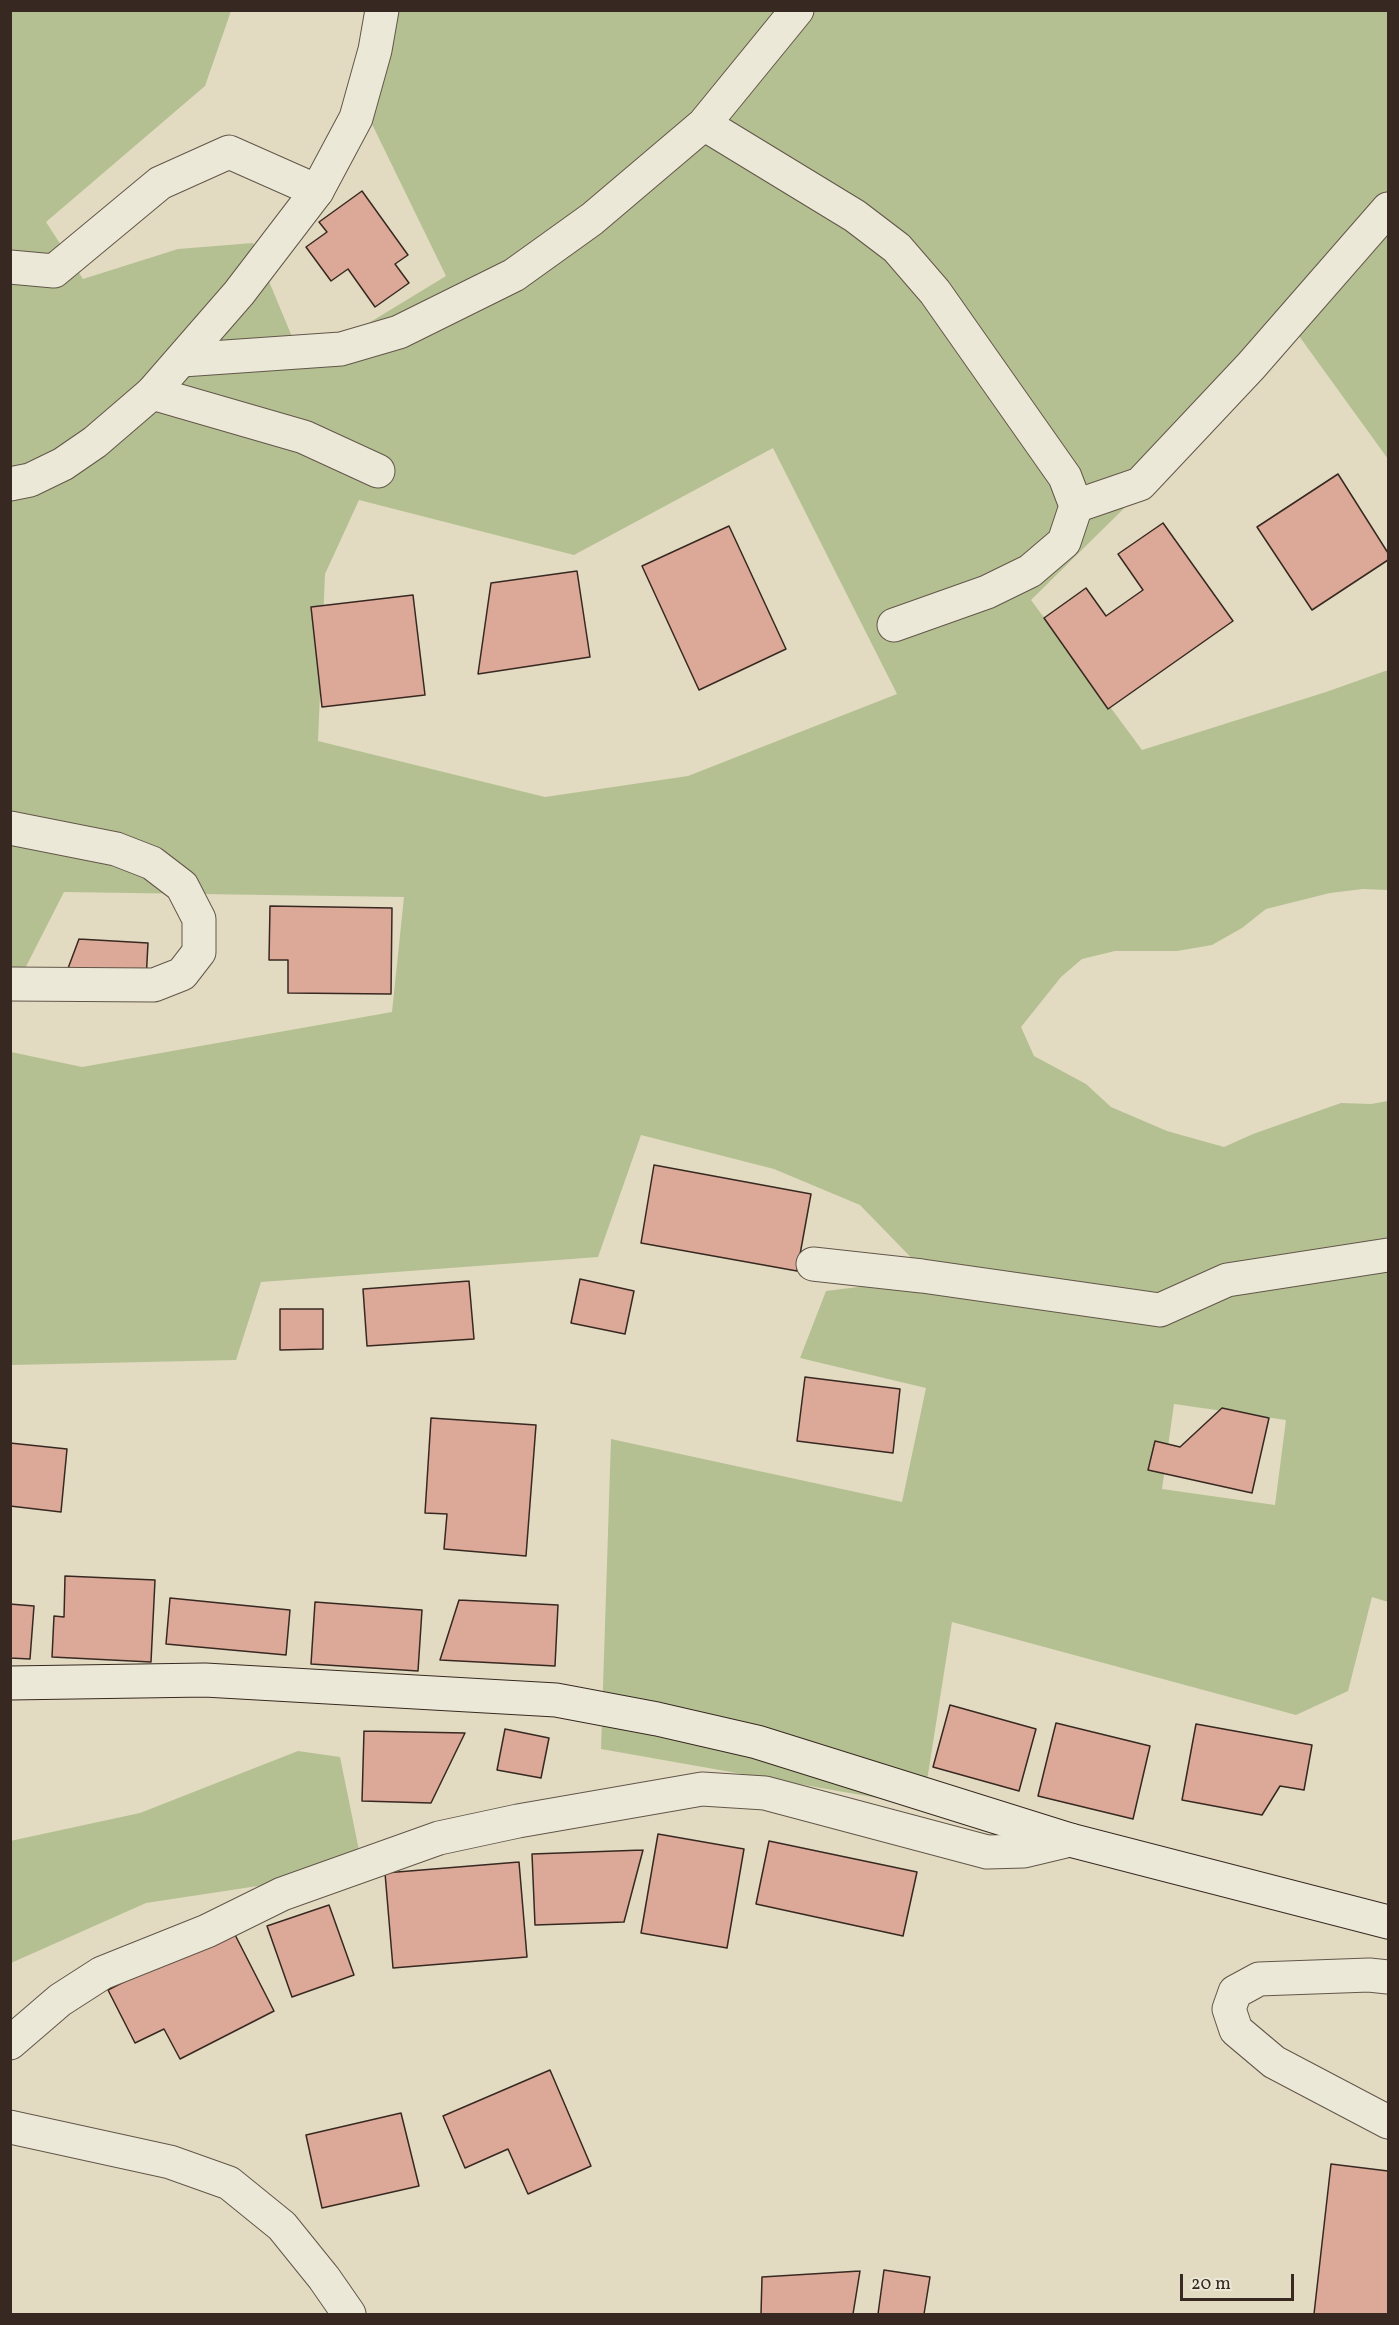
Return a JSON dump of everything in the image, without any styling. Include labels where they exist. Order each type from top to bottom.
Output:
[{"type":"street","points":[[10,484],[30,480],[63,464],[94,442],[153,393],[239,293],[317,190],[357,118],[375,50],[382,10]]},
{"type":"street","points":[[182,360],[341,349],[399,332],[514,275],[592,219],[704,124],[797,10]]},
{"type":"street","points":[[704,124],[855,216],[897,248],[935,292],[1065,477],[1076,506],[1064,542],[1030,571],[987,592],[894,625]]},
{"type":"street","points":[[10,267],[54,271],[160,183],[229,152],[317,190]]},
{"type":"street","points":[[1076,506],[1140,484],[1251,366],[1389,209]]},
{"type":"street","points":[[153,393],[304,437],[378,471]]},
{"type":"street","points":[[10,828],[116,849],[152,863],[182,886],[200,919],[199,952],[182,974],[154,986],[10,984]]},
{"type":"street","points":[[813,1264],[934,1278],[1160,1310],[1227,1280],[1389,1255]]},
{"type":"street","points":[[10,1683],[206,1680],[556,1700],[657,1719],[757,1742],[1070,1840],[1389,1922]]},
{"type":"street","points":[[10,2043],[60,2000],[102,1973],[207,1931],[282,1894],[439,1838],[518,1821],[702,1789],[765,1793],[987,1852],[1024,1851],[1070,1840]]},
{"type":"street","points":[[1389,1977],[1369,1975],[1259,1979],[1235,1992],[1229,2009],[1236,2030],[1274,2061],[1389,2122]]},
{"type":"street","points":[[10,2127],[170,2162],[229,2183],[282,2226],[324,2278],[349,2314]]},
{"type":"green space","points":[[11,11],[231,11],[205,86],[46,222],[83,279],[178,249],[253,243],[303,363],[446,276],[370,120],[385,11],[1388,11],[1388,459],[1299,336],[1031,600],[1142,750],[1388,670],[1388,890],[1363,889],[1330,893],[1266,909],[1242,928],[1212,945],[1177,951],[1115,951],[1082,959],[1061,977],[1021,1027],[1034,1056],[1086,1084],[1111,1107],[1167,1131],[1224,1147],[1253,1134],[1341,1103],[1371,1104],[1388,1101],[1388,1602],[1372,1597],[1348,1691],[1296,1715],[952,1622],[923,1806],[601,1749],[611,1439],[902,1502],[926,1388],[800,1358],[826,1291],[931,1278],[860,1205],[774,1169],[641,1135],[598,1257],[261,1282],[236,1360],[11,1365],[11,1052],[82,1067],[392,1012],[404,897],[64,892],[11,996]],"holes":[[[773,448],[897,694],[688,776],[545,797],[318,741],[325,574],[359,500],[574,555]],[[1174,1404],[1286,1420],[1275,1505],[1162,1489]]]},
{"type":"green space","points":[[298,1751],[340,1757],[363,1870],[146,1903],[11,1963],[10,1841],[140,1813]]},
{"type":"building","points":[[362,191],[408,255],[395,264],[409,283],[375,307],[348,269],[331,281],[306,247],[327,232],[319,222]]},
{"type":"building","points":[[1338,474],[1388,553],[1388,560],[1312,610],[1257,527]]},
{"type":"building","points":[[1163,523],[1233,621],[1108,709],[1044,618],[1086,588],[1106,616],[1143,590],[1118,554]]},
{"type":"building","points":[[729,526],[786,649],[699,690],[642,566]]},
{"type":"building","points":[[577,571],[590,657],[478,674],[491,583]]},
{"type":"building","points":[[413,595],[425,695],[322,707],[311,607]]},
{"type":"building","points":[[270,906],[392,908],[391,994],[288,993],[288,960],[269,960]]},
{"type":"building","points":[[79,939],[148,943],[145,1000],[58,995]]},
{"type":"building","points":[[654,1165],[811,1194],[797,1271],[641,1243]]},
{"type":"building","points":[[580,1279],[634,1291],[625,1334],[571,1323]]},
{"type":"building","points":[[469,1281],[474,1339],[367,1346],[363,1289]]},
{"type":"building","points":[[280,1309],[323,1309],[323,1349],[280,1350]]},
{"type":"building","points":[[805,1377],[900,1389],[893,1453],[797,1441]]},
{"type":"building","points":[[1222,1408],[1269,1418],[1252,1493],[1148,1470],[1155,1441],[1180,1447]]},
{"type":"building","points":[[431,1418],[536,1425],[526,1556],[444,1549],[447,1514],[425,1513]]},
{"type":"building","points":[[10,1443],[67,1449],[61,1512],[10,1506]]},
{"type":"building","points":[[65,1576],[155,1580],[151,1662],[52,1657],[54,1616],[64,1617]]},
{"type":"building","points":[[170,1598],[290,1610],[286,1655],[166,1644]]},
{"type":"building","points":[[459,1600],[558,1605],[555,1666],[440,1660]]},
{"type":"building","points":[[315,1602],[422,1610],[418,1671],[311,1664]]},
{"type":"building","points":[[10,1604],[34,1606],[30,1659],[10,1658]]},
{"type":"building","points":[[950,1705],[1036,1729],[1019,1791],[933,1767]]},
{"type":"building","points":[[1056,1723],[1150,1746],[1133,1819],[1038,1796]]},
{"type":"building","points":[[1196,1724],[1312,1745],[1304,1790],[1280,1786],[1262,1815],[1182,1800]]},
{"type":"building","points":[[505,1729],[549,1738],[541,1778],[497,1770]]},
{"type":"building","points":[[364,1731],[465,1733],[431,1803],[362,1801]]},
{"type":"building","points":[[658,1834],[744,1849],[727,1948],[641,1933]]},
{"type":"building","points":[[769,1841],[917,1872],[903,1936],[756,1904]]},
{"type":"building","points":[[643,1850],[624,1922],[535,1925],[532,1854]]},
{"type":"building","points":[[519,1862],[527,1957],[393,1968],[385,1873]]},
{"type":"building","points":[[329,1905],[354,1975],[292,1997],[267,1926]]},
{"type":"building","points":[[231,1927],[274,2011],[180,2059],[164,2029],[135,2043],[108,1990]]},
{"type":"building","points":[[550,2070],[591,2166],[528,2194],[508,2149],[465,2168],[443,2116]]},
{"type":"building","points":[[401,2113],[419,2186],[322,2208],[306,2135]]},
{"type":"building","points":[[1331,2164],[1388,2171],[1388,2314],[1314,2314]]},
{"type":"building","points":[[884,2270],[930,2277],[924,2314],[878,2314]]},
{"type":"building","points":[[860,2271],[853,2314],[761,2314],[762,2277]]}]
